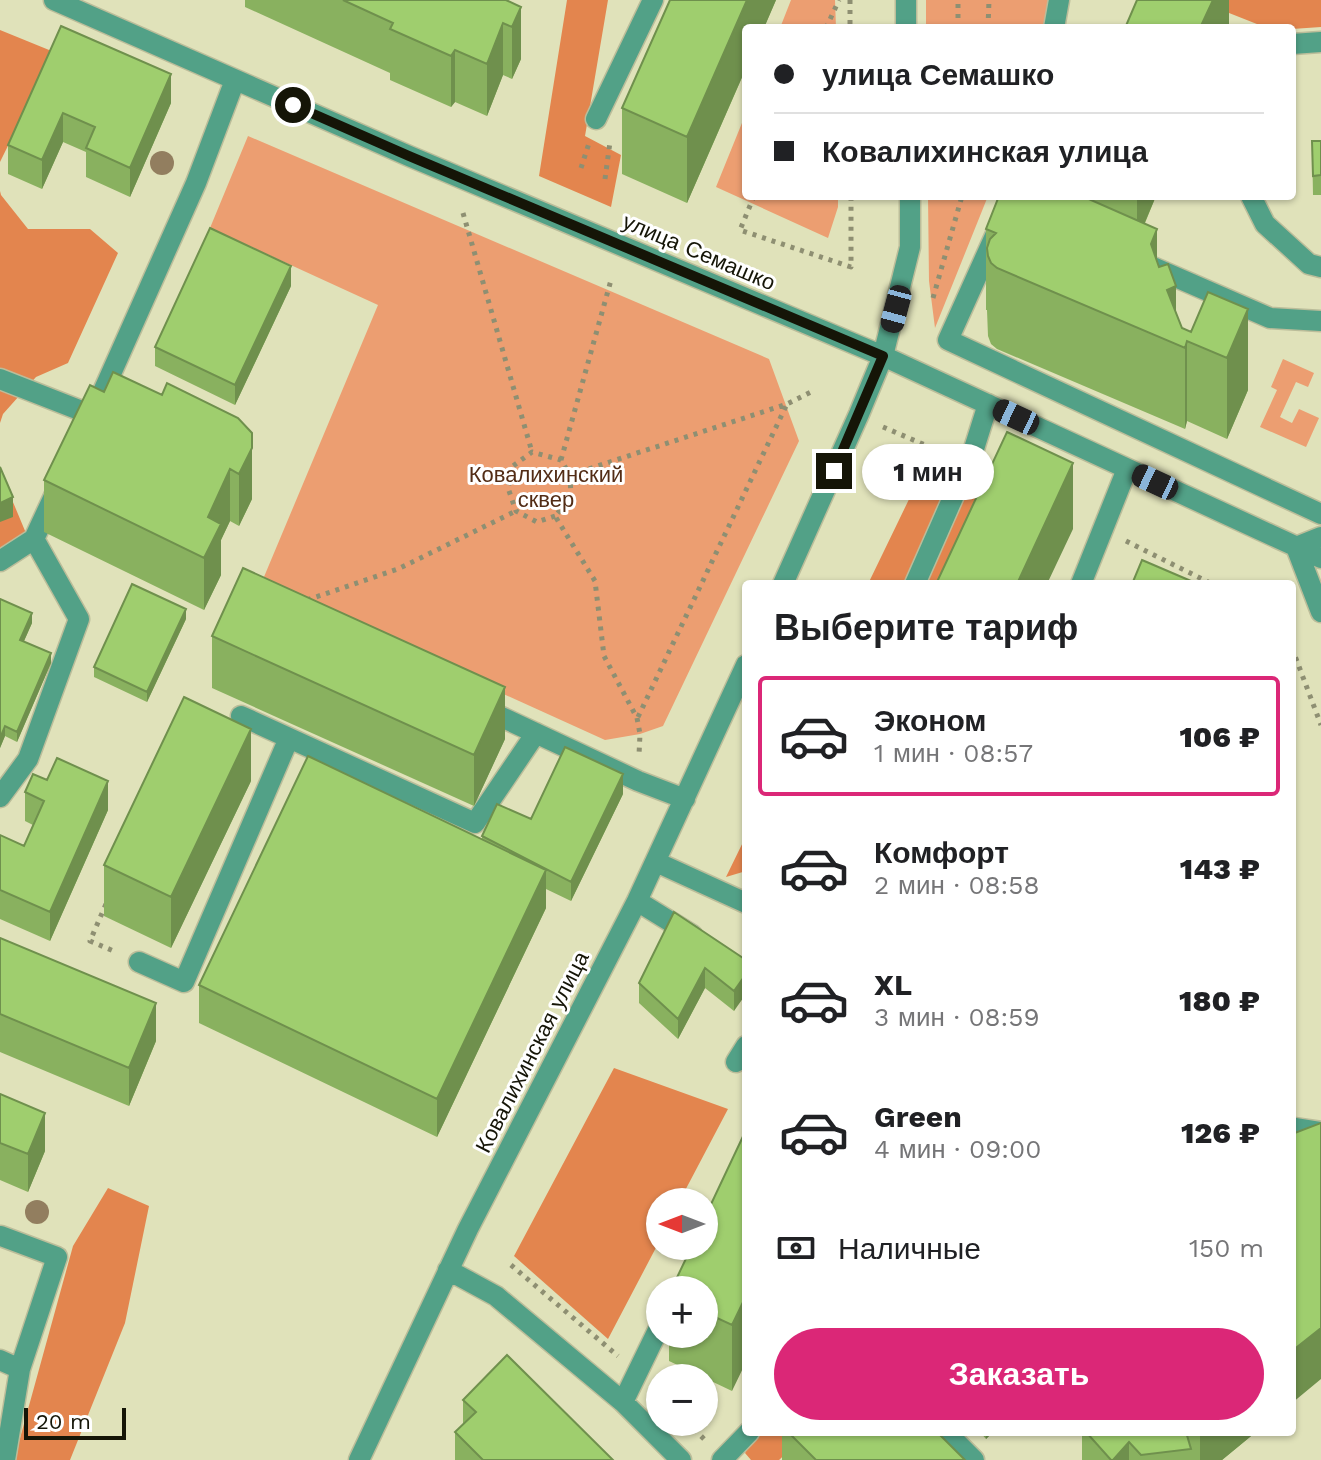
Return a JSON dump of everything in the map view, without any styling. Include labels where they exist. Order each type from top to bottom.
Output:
[{"type":"street","name":"улица Семашко","points":[[54,0],[409,156],[883,356],[1321,558]]},
{"type":"street","points":[[596,119],[653,0]]},
{"type":"street","points":[[906,0],[906,24]]},
{"type":"street","points":[[1055,24],[1059,0]]},
{"type":"street","points":[[1296,44],[1321,42]]},
{"type":"street","points":[[0,379],[89,422],[112,389],[235,80]]},
{"type":"street","points":[[785,580],[883,356],[910,247],[910,200]]},
{"type":"street","points":[[1253,200],[1265,224],[1309,264],[1321,267]]},
{"type":"street","points":[[1019,201],[948,340],[1321,514]]},
{"type":"street","points":[[1126,255],[1270,318],[1321,321]]},
{"type":"street","points":[[917,580],[968,463],[988,404]]},
{"type":"street","points":[[1083,580],[1127,469]]},
{"type":"street","points":[[0,561],[34,539],[66,470]]},
{"type":"street","points":[[1321,537],[1296,547],[1321,612]]},
{"type":"street","points":[[0,797],[28,759],[79,619],[34,539]]},
{"type":"street","name":"Ковалихинская улица","points":[[359,1460],[448,1270],[656,862],[742,674]]},
{"type":"street","points":[[466,701],[638,781],[685,799]]},
{"type":"street","points":[[241,716],[475,823],[536,733]]},
{"type":"street","points":[[139,962],[184,982],[289,738]]},
{"type":"street","points":[[656,862],[742,901]]},
{"type":"street","points":[[637,901],[708,945]]},
{"type":"street","points":[[1296,1128],[1321,1132]]},
{"type":"street","points":[[1,1236],[57,1257],[20,1369],[5,1460]]},
{"type":"street","points":[[448,1270],[496,1296],[623,1402],[681,1460]]},
{"type":"street","points":[[623,1402],[649,1348]]},
{"type":"street","points":[[0,1360],[20,1369]]},
{"type":"street","points":[[722,1460],[745,1436]]},
{"type":"street","points":[[950,1436],[974,1460]]},
{"type":"path","points":[[828,24],[839,0]]},
{"type":"path","points":[[850,0],[850,24]]},
{"type":"path","points":[[958,0],[958,24]]},
{"type":"path","points":[[988,24],[989,0]]},
{"type":"path","points":[[605,179],[610,139]]},
{"type":"path","points":[[752,200],[740,230],[851,267],[851,200]]},
{"type":"path","points":[[933,298],[961,200]]},
{"type":"path","points":[[463,213],[532,452]]},
{"type":"path","points":[[561,460],[611,280]]},
{"type":"path","points":[[570,475],[787,404],[815,390]]},
{"type":"path","points":[[637,718],[787,404]]},
{"type":"path","points":[[883,427],[968,463]]},
{"type":"path","points":[[532,452],[561,460],[570,475],[571,498],[555,516],[537,522],[516,511],[508,488],[513,466],[532,452]]},
{"type":"path","points":[[300,603],[398,569],[516,511]]},
{"type":"path","points":[[555,516],[595,581],[604,656],[637,718],[640,734],[638,781]]},
{"type":"path","points":[[1103,529],[1204,580]]},
{"type":"path","points":[[1296,659],[1321,725]]},
{"type":"path","points":[[108,899],[90,941],[115,952]]},
{"type":"path","points":[[511,1265],[637,1372]]},
{"type":"green space","points":[[791,0],[835,0],[836,24],[782,24]]},
{"type":"green space","points":[[926,0],[1056,0],[1053,24],[926,24]]},
{"type":"green space","points":[[742,123],[742,199],[716,187]]},
{"type":"green space","name":"Ковалихинский сквер","points":[[248,136],[769,359],[799,441],[663,726],[605,740],[261,584],[378,305],[210,228]]},
{"type":"green space","points":[[745,200],[838,200],[828,238]]},
{"type":"green space","points":[[928,200],[986,200],[935,328],[929,281]]},
{"type":"green space","points":[[1283,359],[1314,373],[1308,387],[1296,382],[1280,417],[1292,423],[1299,409],[1319,418],[1306,447],[1260,427],[1277,390],[1271,387]]},
{"type":"shaded area","points":[[567,0],[608,0],[585,136],[621,155],[611,207],[539,176]]},
{"type":"shaded area","points":[[1229,0],[1321,0],[1321,27],[1296,29],[1296,24],[1257,24],[1224,11]]},
{"type":"shaded area","points":[[0,30],[54,52],[0,162]]},
{"type":"shaded area","points":[[0,191],[28,229],[90,229],[118,253],[68,363],[36,377],[3,414],[0,423]]},
{"type":"shaded area","points":[[929,458],[990,488],[950,580],[870,580]]},
{"type":"shaded area","points":[[0,471],[28,538],[0,555]]},
{"type":"shaded area","points":[[742,844],[742,872],[726,877]]},
{"type":"shaded area","points":[[614,1068],[728,1109],[686,1188],[646,1188],[646,1260],[649,1260],[608,1339],[514,1256]]},
{"type":"shaded area","points":[[108,1188],[149,1206],[125,1323],[70,1460],[16,1460],[73,1246]]},
{"type":"shaded area","points":[[754,1436],[805,1436],[779,1460],[751,1460],[745,1453]]},
{"type":"building","points":[[343,0],[506,0],[521,7],[512,27],[503,23],[487,64],[455,50],[451,56],[390,29],[393,23]]},
{"type":"building","points":[[670,0],[747,0],[687,137],[622,108]]},
{"type":"building","points":[[1137,0],[1213,0],[1202,24],[1127,24]]},
{"type":"building","points":[[61,26],[171,74],[130,168],[86,148],[95,127],[63,113],[42,160],[8,145]]},
{"type":"building","points":[[1312,141],[1321,141],[1321,175],[1313,176]]},
{"type":"building","points":[[997,200],[1091,200],[1157,229],[1151,244],[1159,267],[1168,264],[1176,286],[1167,290],[1182,328],[1191,332],[1208,292],[1248,309],[1227,358],[1187,341],[1185,348],[997,268],[991,263],[987,248],[996,233],[986,229]]},
{"type":"building","points":[[210,228],[291,266],[235,385],[155,347]]},
{"type":"building","points":[[113,372],[162,395],[167,383],[238,418],[252,433],[252,448],[239,474],[230,469],[208,517],[221,524],[204,558],[44,480],[90,385],[104,392]]},
{"type":"building","points":[[1007,432],[1073,463],[1019,580],[938,580]]},
{"type":"building","points":[[0,467],[13,497],[0,503]]},
{"type":"building","points":[[1142,560],[1189,580],[1134,580]]},
{"type":"building","points":[[243,568],[505,687],[474,755],[212,636]]},
{"type":"building","points":[[132,584],[186,609],[147,692],[94,667]]},
{"type":"building","points":[[0,599],[32,613],[20,640],[51,653],[17,732],[5,726],[0,738]]},
{"type":"building","points":[[184,697],[251,729],[171,897],[104,865]]},
{"type":"building","points":[[565,747],[623,774],[571,882],[482,836],[497,804],[531,819]]},
{"type":"building","points":[[308,756],[546,870],[437,1099],[199,985]]},
{"type":"building","points":[[57,758],[108,781],[50,912],[0,890],[0,835],[24,846],[44,801],[25,792],[33,774],[47,780]]},
{"type":"building","points":[[674,912],[742,957],[742,980],[734,991],[705,968],[678,1019],[639,983]]},
{"type":"building","points":[[0,938],[156,1003],[129,1068],[0,1014]]},
{"type":"building","points":[[0,1094],[45,1113],[28,1154],[0,1143]]},
{"type":"building","points":[[1321,1123],[1321,1328],[1296,1348],[1296,1132]]},
{"type":"building","points":[[742,1138],[742,1304],[732,1325],[718,1318],[718,1276],[678,1276],[685,1260],[718,1260],[718,1189]]},
{"type":"building","points":[[507,1355],[613,1460],[483,1460],[455,1432],[476,1412],[463,1400]]},
{"type":"building","points":[[792,1436],[941,1436],[965,1460],[816,1460]]},
{"type":"building","points":[[1090,1436],[1187,1436],[1191,1449],[1141,1455],[1129,1442],[1111,1460]]},
{"type":"route","points":[[293,105],[883,356],[834,471]]}]
